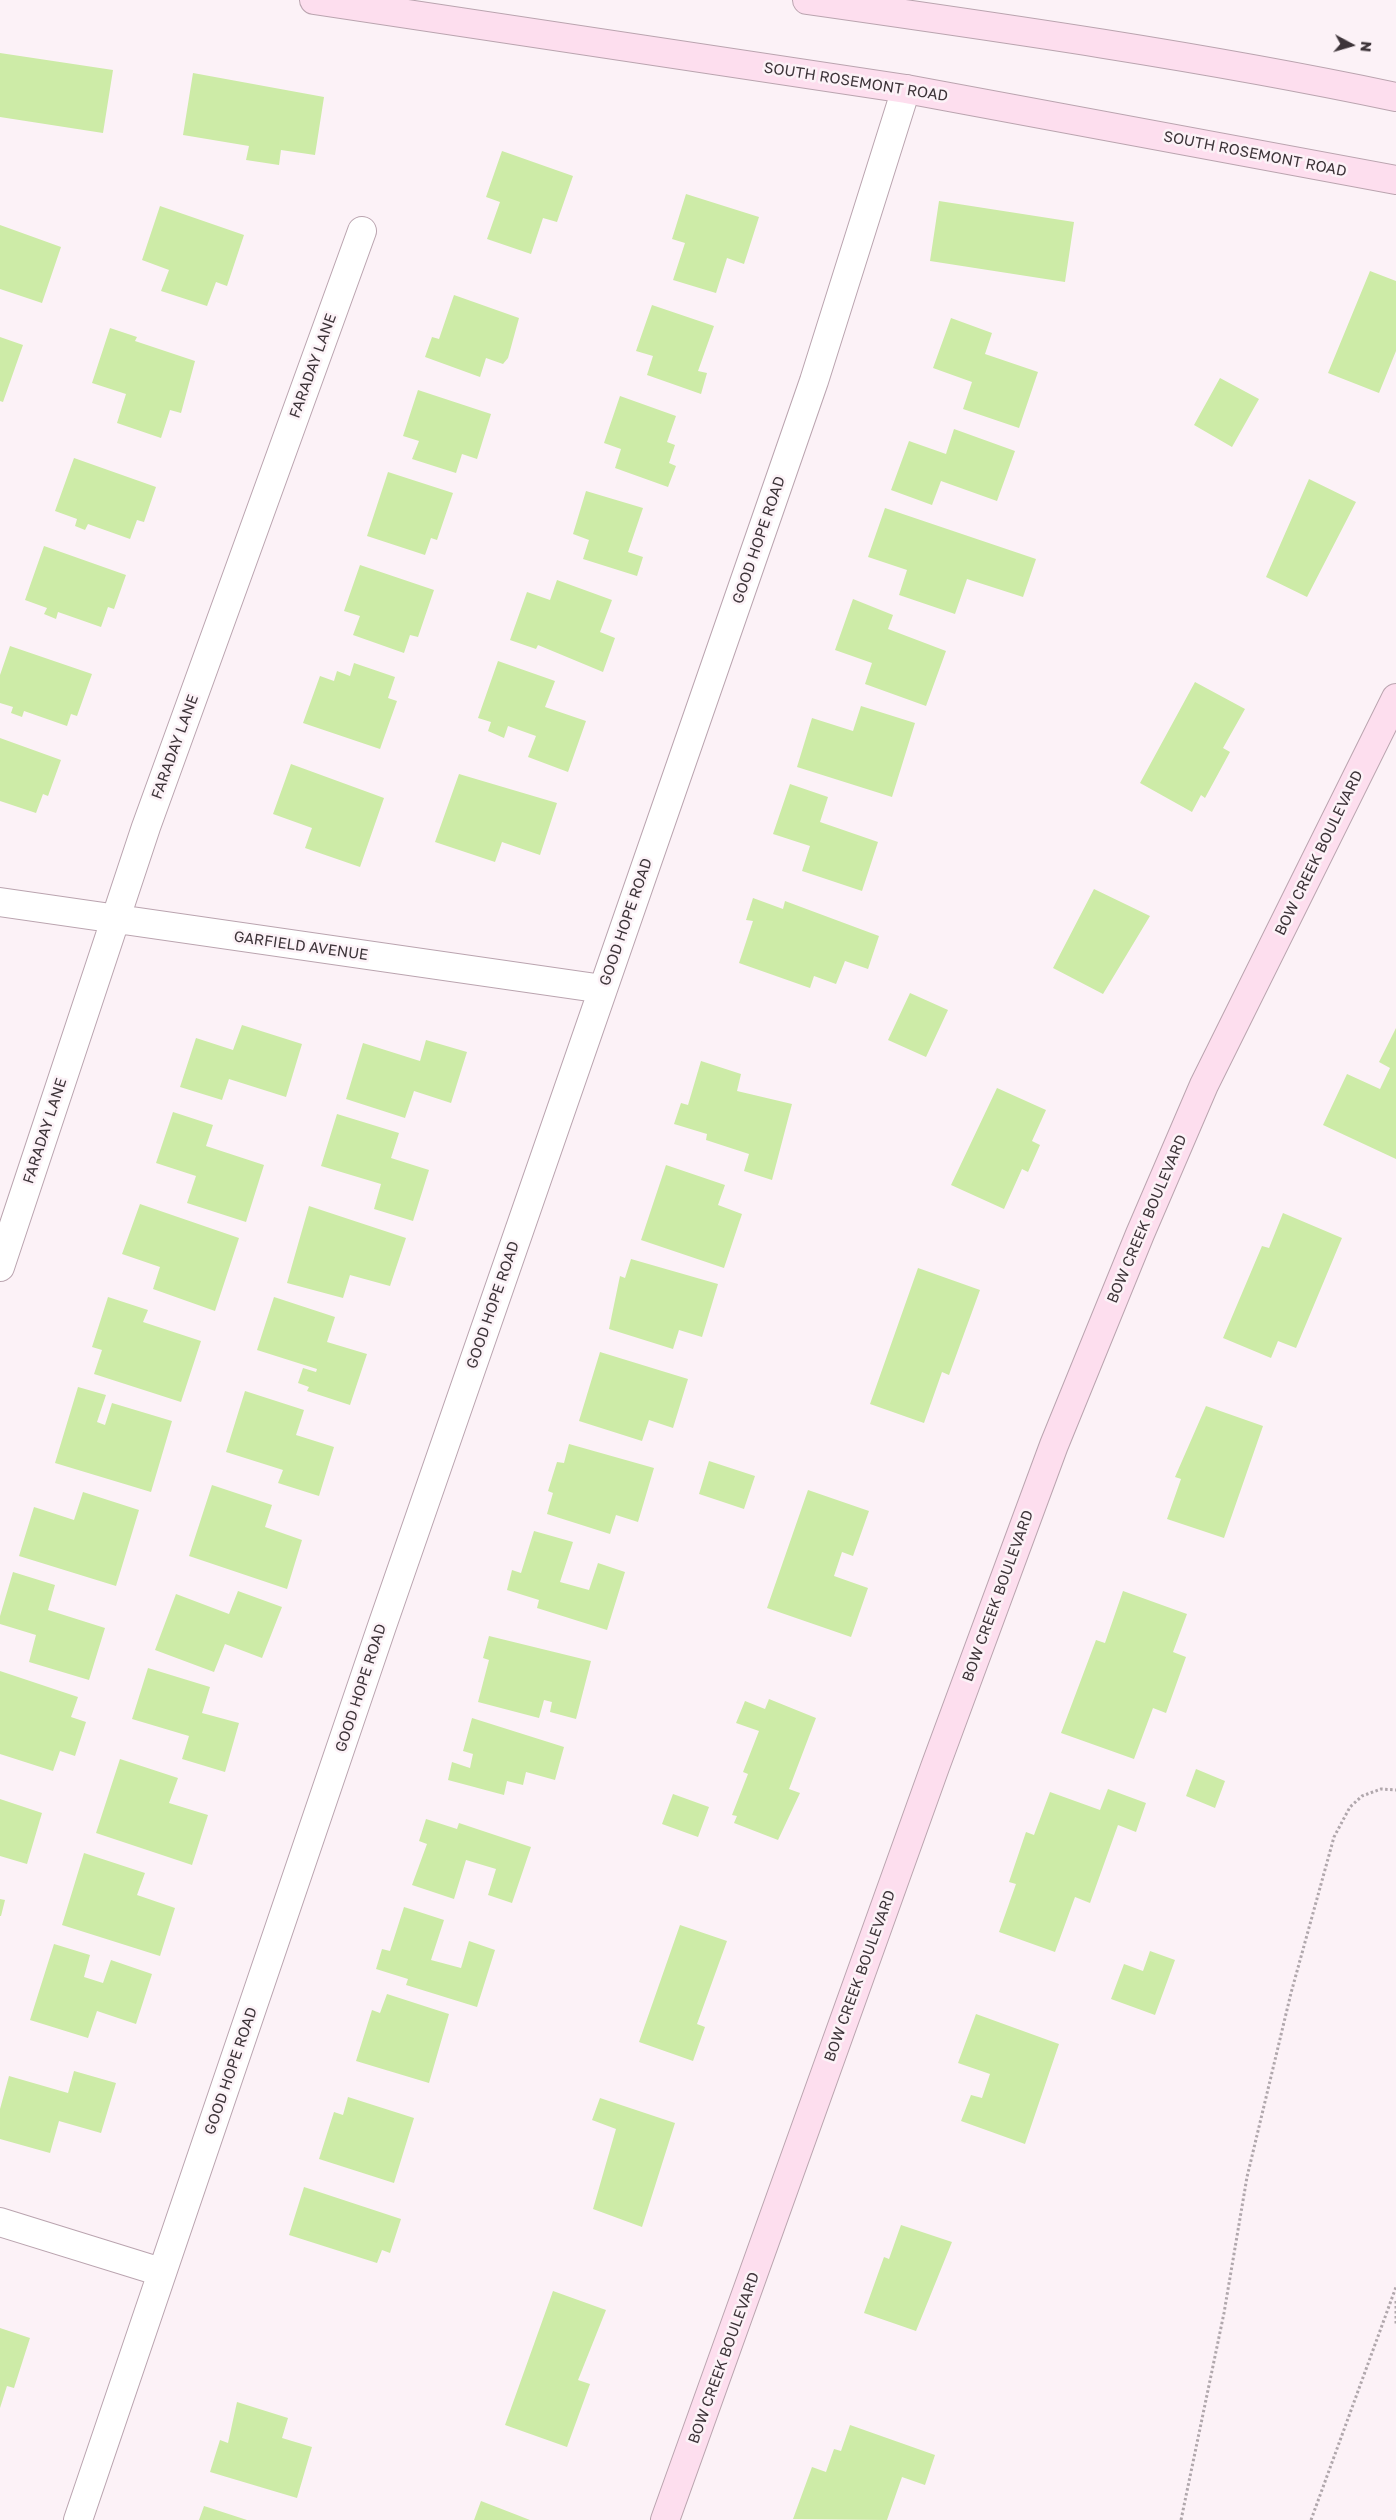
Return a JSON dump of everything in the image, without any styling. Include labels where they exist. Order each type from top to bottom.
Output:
[{"type":"street","name":"SOUTH ROSEMONT ROAD","points":[[314,0],[906,88],[1396,180]]},
{"type":"street","points":[[807,0],[1132,48],[1277,72],[1396,97]]},
{"type":"street","name":"GOOD HOPE ROAD","points":[[78,2520],[161,2272],[814,381],[906,88]]},
{"type":"street","name":"FARADAY LANE","points":[[0,1268],[146,827],[362,231]]},
{"type":"street","name":"BOW CREEK BOULEVARD","points":[[665,2520],[935,1767],[1058,1436],[1140,1234],[1204,1085],[1394,707]]},
{"type":"street","name":"GARFIELD AVENUE","points":[[0,902],[603,989]]},
{"type":"street","points":[[0,2222],[161,2272]]},
{"type":"path","points":[[1182,2520],[1224,2313],[1247,2177],[1291,1993],[1334,1837],[1350,1807],[1362,1796],[1381,1789],[1396,1790]]},
{"type":"path","points":[[1311,2520],[1396,2287]]},
{"type":"path","points":[[1396,2301],[1396,2326]]},
{"type":"building","points":[[0,53],[113,70],[103,133],[0,117]]},
{"type":"building","points":[[193,73],[324,97],[315,155],[281,150],[279,165],[246,160],[249,146],[183,135]]},
{"type":"building","points":[[502,151],[573,176],[557,222],[543,218],[531,254],[487,239],[500,202],[486,197]]},
{"type":"building","points":[[686,194],[759,217],[744,264],[727,258],[716,293],[673,280],[685,243],[672,239]]},
{"type":"building","points":[[939,201],[1074,222],[1065,282],[930,261]]},
{"type":"building","points":[[160,206],[244,235],[227,286],[216,282],[207,306],[161,291],[169,270],[142,260]]},
{"type":"building","points":[[0,225],[61,247],[42,303],[0,289]]},
{"type":"building","points":[[1370,271],[1396,281],[1396,351],[1379,393],[1328,373]]},
{"type":"building","points":[[454,295],[519,318],[508,358],[503,364],[486,358],[480,377],[425,357],[432,337],[439,339]]},
{"type":"building","points":[[652,305],[714,326],[698,371],[707,373],[701,394],[647,375],[653,356],[636,351]]},
{"type":"building","points":[[951,318],[992,333],[985,354],[1038,372],[1019,428],[963,409],[972,382],[933,368]]},
{"type":"building","points":[[110,328],[137,337],[135,341],[195,361],[181,413],[170,410],[161,438],[117,423],[126,394],[92,383]]},
{"type":"building","points":[[0,337],[23,345],[3,402],[0,401]]},
{"type":"building","points":[[1220,378],[1259,399],[1232,447],[1194,425]]},
{"type":"building","points":[[418,390],[491,414],[477,459],[462,454],[456,473],[412,459],[419,441],[403,436]]},
{"type":"building","points":[[620,396],[676,416],[667,442],[675,445],[669,463],[676,466],[668,487],[615,468],[621,449],[604,443]]},
{"type":"building","points":[[954,429],[1015,451],[997,501],[941,481],[932,505],[891,490],[909,441],[946,454]]},
{"type":"building","points":[[74,458],[156,487],[144,522],[137,520],[130,539],[88,524],[85,530],[75,526],[77,519],[55,511]]},
{"type":"building","points":[[388,472],[453,493],[437,540],[431,538],[425,555],[367,536]]},
{"type":"building","points":[[1309,479],[1356,502],[1307,597],[1266,577]]},
{"type":"building","points":[[586,491],[643,508],[628,552],[643,557],[637,576],[583,559],[589,540],[573,534]]},
{"type":"building","points":[[885,508],[1036,559],[1023,597],[967,579],[955,614],[899,595],[907,570],[868,557]]},
{"type":"building","points":[[44,546],[126,575],[114,609],[108,607],[101,627],[58,612],[56,619],[44,614],[47,608],[25,600]]},
{"type":"building","points":[[360,565],[434,590],[418,637],[410,635],[404,653],[353,635],[360,616],[344,611]]},
{"type":"building","points":[[557,580],[612,600],[600,632],[615,638],[603,672],[538,645],[536,649],[510,640],[527,592],[550,600]]},
{"type":"building","points":[[853,599],[893,615],[888,629],[946,651],[926,706],[865,684],[872,663],[835,650]]},
{"type":"building","points":[[10,646],[92,674],[77,716],[71,714],[67,726],[24,711],[22,717],[11,713],[13,707],[0,703],[0,675]]},
{"type":"building","points":[[498,661],[555,681],[545,707],[586,721],[568,772],[528,757],[536,736],[508,726],[504,738],[488,731],[491,722],[478,718]]},
{"type":"building","points":[[354,663],[395,677],[388,698],[397,701],[380,749],[303,723],[320,676],[334,681],[337,671],[350,676]]},
{"type":"building","points":[[1195,682],[1245,709],[1223,748],[1230,752],[1205,798],[1201,795],[1192,812],[1140,783]]},
{"type":"building","points":[[861,706],[915,723],[892,797],[797,767],[812,718],[853,731]]},
{"type":"building","points":[[0,738],[61,760],[48,796],[43,794],[36,813],[0,801]]},
{"type":"building","points":[[291,764],[384,798],[360,867],[305,848],[312,828],[273,814]]},
{"type":"building","points":[[459,774],[557,803],[540,855],[502,842],[495,862],[435,842]]},
{"type":"building","points":[[790,784],[828,797],[820,822],[878,842],[862,891],[802,871],[810,846],[773,834]]},
{"type":"building","points":[[1094,889],[1150,916],[1103,994],[1053,968]]},
{"type":"building","points":[[753,898],[783,909],[785,901],[879,936],[868,969],[845,961],[836,984],[814,976],[810,988],[739,963],[753,921],[746,920]]},
{"type":"building","points":[[910,993],[948,1010],[926,1057],[888,1040]]},
{"type":"building","points":[[242,1025],[302,1044],[286,1097],[229,1079],[222,1100],[180,1087],[196,1038],[233,1050]]},
{"type":"building","points":[[1396,1028],[1396,1159],[1323,1125],[1347,1074],[1380,1089],[1390,1068],[1379,1062]]},
{"type":"building","points":[[426,1040],[467,1052],[451,1103],[414,1091],[405,1118],[346,1099],[363,1043],[420,1061]]},
{"type":"building","points":[[701,1061],[741,1074],[737,1091],[792,1104],[772,1180],[744,1171],[749,1154],[706,1140],[707,1134],[674,1124],[681,1103],[688,1105]]},
{"type":"building","points":[[997,1088],[1046,1110],[1032,1141],[1040,1145],[1028,1172],[1022,1169],[1004,1209],[951,1185]]},
{"type":"building","points":[[173,1112],[213,1125],[206,1146],[264,1165],[246,1222],[187,1203],[196,1176],[156,1163]]},
{"type":"building","points":[[337,1114],[399,1133],[391,1158],[429,1170],[413,1221],[374,1209],[381,1184],[321,1166]]},
{"type":"building","points":[[666,1165],[725,1185],[718,1205],[742,1214],[724,1268],[641,1240]]},
{"type":"building","points":[[140,1204],[239,1238],[215,1311],[153,1289],[160,1267],[122,1254]]},
{"type":"building","points":[[309,1206],[406,1238],[390,1286],[350,1275],[343,1298],[287,1283]]},
{"type":"building","points":[[1283,1213],[1342,1238],[1296,1348],[1278,1341],[1271,1358],[1223,1338],[1262,1246],[1269,1248]]},
{"type":"building","points":[[631,1259],[718,1284],[702,1337],[679,1330],[673,1349],[609,1329],[620,1276],[625,1278]]},
{"type":"building","points":[[918,1268],[980,1290],[949,1375],[942,1372],[924,1423],[870,1404]]},
{"type":"building","points":[[108,1297],[148,1310],[143,1322],[201,1341],[181,1402],[94,1374],[102,1350],[92,1347]]},
{"type":"building","points":[[274,1297],[335,1317],[327,1342],[367,1354],[350,1405],[307,1391],[309,1387],[298,1383],[303,1368],[316,1372],[317,1369],[257,1350]]},
{"type":"building","points":[[600,1352],[688,1379],[673,1428],[649,1420],[642,1441],[579,1421]]},
{"type":"building","points":[[78,1387],[106,1395],[97,1422],[105,1425],[112,1403],[172,1421],[151,1492],[55,1463]]},
{"type":"building","points":[[245,1391],[304,1410],[296,1435],[334,1447],[319,1496],[278,1483],[283,1470],[226,1452]]},
{"type":"building","points":[[1206,1406],[1263,1426],[1224,1538],[1167,1519],[1181,1479],[1175,1477]]},
{"type":"building","points":[[569,1444],[654,1468],[638,1522],[616,1515],[610,1534],[547,1514],[553,1493],[548,1491],[557,1462],[564,1463]]},
{"type":"building","points":[[709,1461],[755,1476],[744,1509],[699,1494]]},
{"type":"building","points":[[212,1485],[272,1505],[265,1527],[302,1540],[287,1589],[189,1556]]},
{"type":"building","points":[[808,1490],[869,1511],[853,1556],[842,1552],[834,1576],[868,1588],[851,1637],[767,1608]]},
{"type":"building","points":[[83,1492],[139,1510],[116,1586],[19,1556],[34,1507],[74,1520]]},
{"type":"building","points":[[534,1531],[573,1542],[560,1582],[589,1590],[598,1563],[625,1572],[607,1630],[537,1608],[539,1600],[507,1590],[512,1570],[521,1573]]},
{"type":"building","points":[[13,1572],[55,1585],[48,1610],[105,1628],[89,1680],[29,1662],[36,1635],[0,1624],[0,1616]]},
{"type":"building","points":[[238,1591],[282,1607],[262,1658],[225,1644],[214,1672],[155,1650],[176,1594],[229,1614]]},
{"type":"building","points":[[1123,1591],[1187,1614],[1173,1652],[1186,1657],[1166,1713],[1153,1708],[1134,1759],[1061,1733],[1096,1640],[1105,1643]]},
{"type":"building","points":[[489,1636],[591,1661],[576,1719],[550,1712],[552,1702],[544,1700],[539,1718],[478,1702],[489,1660],[483,1658]]},
{"type":"building","points":[[148,1668],[210,1687],[202,1713],[239,1723],[225,1772],[182,1759],[189,1736],[132,1719]]},
{"type":"building","points":[[0,1671],[78,1697],[71,1717],[86,1722],[75,1756],[60,1751],[53,1771],[0,1754]]},
{"type":"building","points":[[769,1699],[816,1718],[789,1789],[800,1793],[778,1840],[734,1823],[737,1816],[732,1815],[748,1774],[743,1772],[759,1731],[736,1723],[745,1701],[765,1709]]},
{"type":"building","points":[[472,1718],[564,1747],[555,1780],[526,1772],[523,1785],[507,1781],[504,1795],[448,1780],[452,1762],[470,1768],[473,1754],[463,1751]]},
{"type":"building","points":[[120,1759],[178,1778],[169,1803],[208,1815],[192,1865],[96,1833]]},
{"type":"building","points":[[1196,1769],[1225,1781],[1215,1808],[1186,1796]]},
{"type":"building","points":[[1108,1789],[1146,1803],[1136,1832],[1118,1825],[1090,1903],[1075,1897],[1055,1952],[999,1932],[1016,1884],[1009,1882],[1026,1832],[1034,1835],[1050,1792],[1100,1810]]},
{"type":"building","points":[[673,1794],[709,1807],[698,1837],[662,1824]]},
{"type":"building","points":[[0,1799],[42,1813],[27,1864],[0,1856]]},
{"type":"building","points":[[426,1819],[457,1829],[459,1823],[531,1847],[512,1903],[488,1895],[496,1869],[466,1860],[454,1899],[412,1885],[427,1844],[419,1841]]},
{"type":"building","points":[[84,1853],[145,1873],[137,1895],[175,1908],[160,1956],[62,1925]]},
{"type":"building","points":[[0,1899],[5,1900],[1,1916],[0,1916]]},
{"type":"building","points":[[404,1907],[444,1920],[431,1960],[461,1968],[469,1941],[495,1950],[477,2007],[406,1985],[408,1979],[376,1969],[382,1949],[390,1951]]},
{"type":"building","points":[[680,1925],[727,1941],[697,2024],[705,2027],[693,2061],[639,2042]]},
{"type":"building","points":[[54,1944],[90,1955],[84,1977],[103,1983],[111,1960],[152,1974],[136,2024],[97,2011],[88,2038],[30,2020]]},
{"type":"building","points":[[1150,1951],[1175,1960],[1155,2015],[1111,1999],[1124,1964],[1143,1971]]},
{"type":"building","points":[[387,1994],[449,2014],[429,2083],[356,2061],[372,2010],[380,2013]]},
{"type":"building","points":[[976,2014],[1059,2044],[1025,2144],[961,2121],[971,2095],[982,2098],[990,2074],[958,2063]]},
{"type":"building","points":[[74,2071],[116,2083],[101,2133],[59,2121],[50,2153],[0,2139],[0,2109],[9,2076],[68,2093]]},
{"type":"building","points":[[348,2097],[414,2118],[394,2183],[319,2159],[334,2112],[343,2115]]},
{"type":"building","points":[[600,2098],[675,2123],[642,2227],[593,2209],[616,2129],[592,2120]]},
{"type":"building","points":[[304,2187],[401,2219],[390,2253],[382,2250],[377,2263],[289,2235]]},
{"type":"building","points":[[901,2225],[952,2242],[916,2331],[864,2313],[884,2257],[889,2259]]},
{"type":"building","points":[[553,2291],[606,2310],[578,2380],[590,2384],[567,2447],[505,2425]]},
{"type":"building","points":[[0,2328],[30,2338],[14,2388],[7,2386],[0,2408]]},
{"type":"building","points":[[237,2402],[288,2418],[282,2438],[312,2447],[297,2498],[210,2472],[220,2440],[228,2443]]},
{"type":"building","points":[[850,2425],[935,2455],[925,2485],[902,2477],[887,2520],[793,2519],[812,2467],[826,2472],[834,2449],[841,2451]]},
{"type":"building","points":[[481,2501],[530,2520],[474,2520]]},
{"type":"building","points":[[204,2506],[247,2520],[199,2520]]}]
